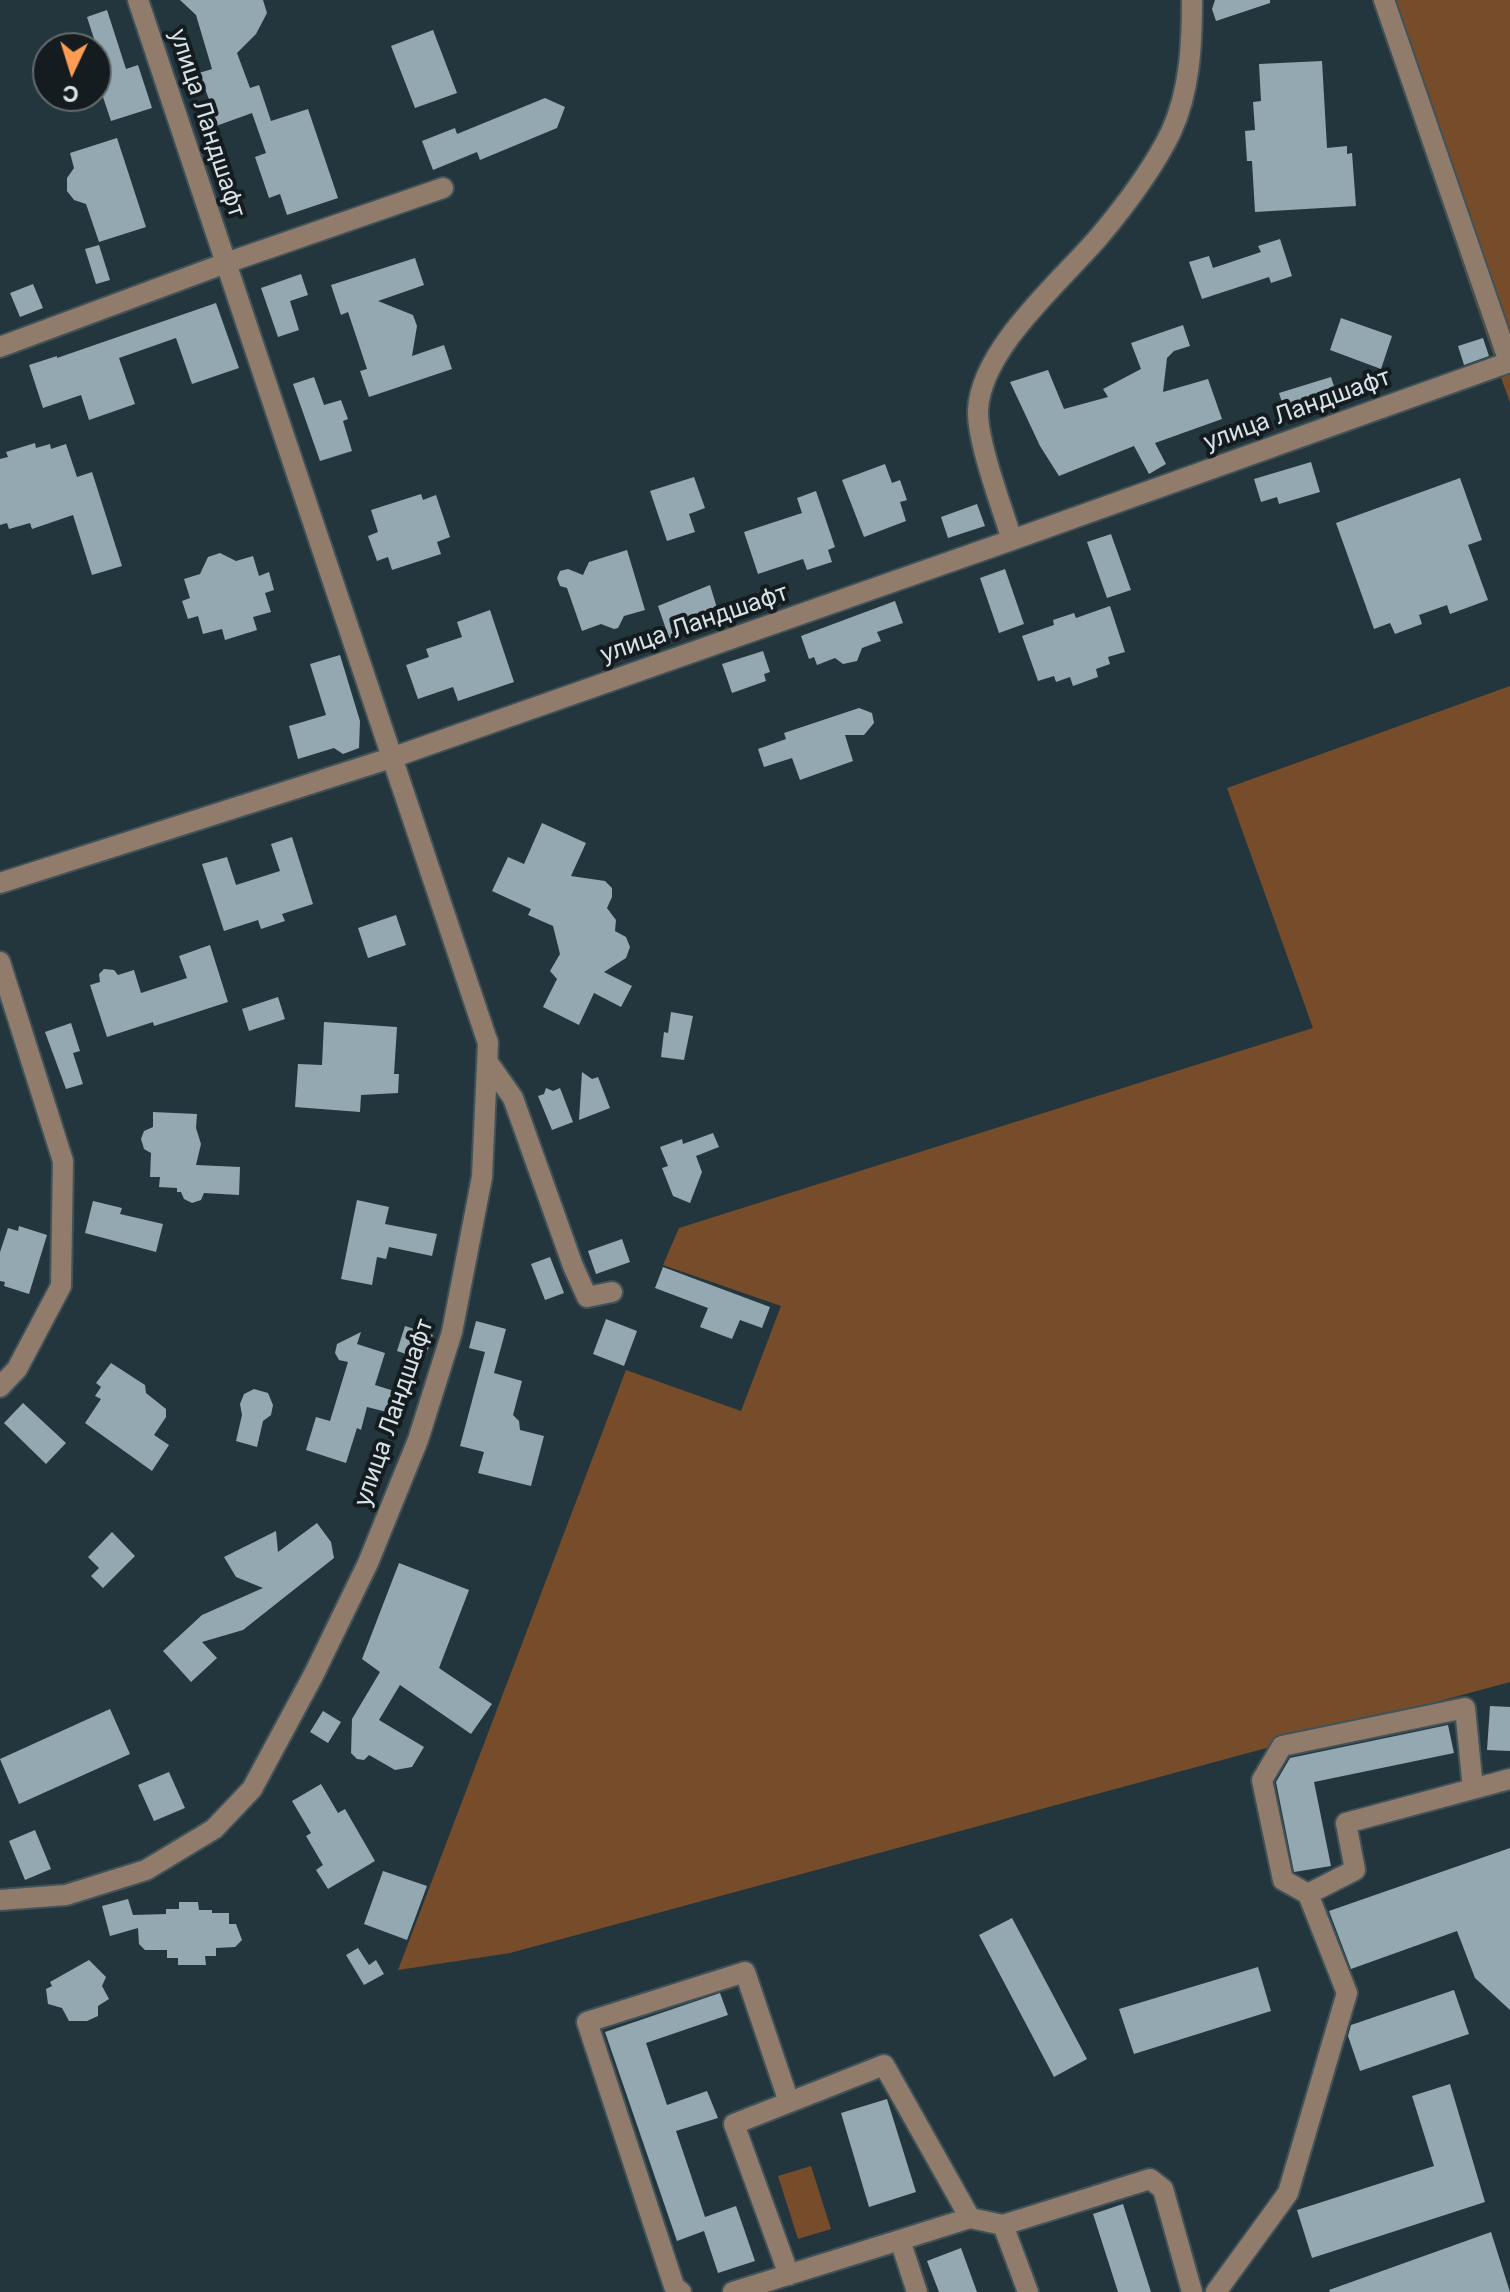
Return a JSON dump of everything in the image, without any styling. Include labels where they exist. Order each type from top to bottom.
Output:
[{"type":"street","name":"улица Ландшафт","points":[[0,1900],[66,1895],[146,1870],[214,1829],[252,1789],[314,1674],[368,1563],[422,1426],[452,1332],[482,1177],[488,1043],[138,0]]},
{"type":"street","points":[[1012,540],[980,433],[980,394],[992,366],[1020,324],[1100,236],[1149,169],[1171,131],[1186,88],[1192,0]]},
{"type":"street","points":[[1384,0],[1509,362]]},
{"type":"street","points":[[0,347],[226,263],[443,188]]},
{"type":"street","name":"улица Ландшафт","points":[[0,883],[394,757],[1509,362]]},
{"type":"street","points":[[0,962],[63,1161],[63,1177],[61,1286],[17,1369],[0,1387]]},
{"type":"street","points":[[489,1064],[513,1098],[568,1254],[587,1297],[612,1292]]},
{"type":"street","points":[[1216,2292],[1288,2193],[1347,1993],[1308,1894],[1283,1880],[1262,1780],[1282,1746],[1465,1708],[1473,1789]]},
{"type":"street","points":[[1308,1894],[1355,1870],[1346,1823],[1510,1779]]},
{"type":"street","points":[[681,2292],[674,2286],[587,2022],[745,1972],[789,2102]]},
{"type":"street","points":[[789,2275],[734,2124],[884,2065],[970,2218]]},
{"type":"street","points":[[744,2290],[970,2218],[1003,2225],[1150,2179],[1163,2189],[1192,2292]]},
{"type":"street","points":[[1003,2225],[1028,2292]]},
{"type":"street","points":[[900,2240],[917,2292]]},
{"type":"shaded area","points":[[1372,0],[1510,0],[1510,403],[1497,366]]},
{"type":"shaded area","points":[[1510,686],[1510,1682],[510,1953],[398,1970],[626,1370],[741,1411],[781,1306],[663,1265],[679,1228],[1313,1028],[1227,788]]},
{"type":"shaded area","points":[[811,2166],[831,2229],[798,2239],[778,2176]]},
{"type":"building","points":[[180,0],[263,0],[267,13],[256,34],[237,53],[250,88],[259,85],[271,121],[308,109],[338,198],[287,215],[280,194],[269,198],[255,157],[266,153],[252,113],[205,130],[197,106],[210,102],[199,73],[212,69],[196,15]]},
{"type":"building","points":[[1215,0],[1270,0],[1270,3],[1216,21],[1212,9]]},
{"type":"building","points":[[107,10],[126,69],[138,65],[152,108],[111,121],[108,112],[112,112],[112,32],[92,32],[87,17]]},
{"type":"building","points":[[433,30],[457,93],[415,108],[391,46]]},
{"type":"building","points":[[1322,61],[1327,148],[1347,146],[1347,154],[1352,153],[1356,206],[1255,212],[1252,161],[1247,161],[1245,131],[1255,130],[1253,102],[1261,101],[1259,64]]},
{"type":"building","points":[[545,98],[565,107],[557,128],[480,160],[477,152],[433,170],[422,141],[455,128],[457,134]]},
{"type":"building","points":[[117,138],[146,227],[99,242],[86,204],[74,200],[67,191],[67,178],[74,168],[70,153]]},
{"type":"building","points":[[1280,239],[1292,276],[1271,283],[1269,277],[1202,299],[1189,262],[1209,256],[1213,268],[1261,252],[1258,246]]},
{"type":"building","points":[[99,245],[110,280],[96,284],[85,249]]},
{"type":"building","points":[[415,258],[424,285],[378,301],[413,315],[417,326],[412,356],[444,345],[452,369],[369,397],[360,371],[367,369],[348,312],[341,315],[331,285]]},
{"type":"building","points":[[301,274],[308,295],[290,301],[299,330],[278,337],[261,288]]},
{"type":"building","points":[[33,284],[43,308],[20,317],[10,293]]},
{"type":"building","points":[[216,303],[239,368],[192,384],[176,338],[119,358],[135,404],[89,420],[81,395],[43,408],[29,365]]},
{"type":"building","points":[[1341,318],[1392,336],[1381,369],[1330,350]]},
{"type":"building","points":[[1183,325],[1190,346],[1174,351],[1167,358],[1163,392],[1208,379],[1222,419],[1155,443],[1166,464],[1149,474],[1134,446],[1059,476],[1040,446],[1010,382],[1048,370],[1064,409],[1108,397],[1103,389],[1141,369],[1131,343]]},
{"type":"building","points":[[1483,338],[1489,356],[1464,365],[1458,346]]},
{"type":"building","points":[[314,377],[324,405],[341,400],[348,419],[343,421],[352,451],[320,461],[293,384]]},
{"type":"building","points":[[1331,377],[1340,405],[1288,421],[1279,393]]},
{"type":"building","points":[[35,443],[36,448],[50,444],[51,449],[66,444],[77,477],[92,472],[122,566],[92,575],[73,515],[32,529],[30,523],[9,529],[7,523],[0,525],[0,459],[8,457],[6,452]]},
{"type":"building","points":[[1311,462],[1320,492],[1279,504],[1277,497],[1261,502],[1254,479]]},
{"type":"building","points":[[885,464],[892,483],[900,480],[907,500],[900,502],[906,521],[864,537],[842,480]]},
{"type":"building","points":[[694,477],[705,508],[689,514],[695,532],[667,541],[650,491]]},
{"type":"building","points":[[1460,478],[1482,540],[1468,545],[1488,600],[1450,614],[1447,605],[1419,615],[1422,624],[1395,634],[1390,623],[1374,629],[1336,523]]},
{"type":"building","points":[[816,491],[835,547],[828,550],[832,562],[807,570],[803,559],[758,574],[744,532],[802,513],[797,498]]},
{"type":"building","points":[[421,494],[423,500],[436,495],[450,537],[437,542],[441,554],[392,570],[388,557],[377,561],[368,536],[378,532],[371,510]]},
{"type":"building","points":[[977,504],[985,526],[948,538],[941,517]]},
{"type":"building","points":[[1111,534],[1131,590],[1107,598],[1087,542]]},
{"type":"building","points":[[627,550],[645,610],[624,616],[618,628],[601,624],[582,631],[567,588],[560,586],[557,578],[560,571],[568,569],[583,575],[589,562]]},
{"type":"building","points":[[220,553],[236,561],[253,556],[259,576],[269,572],[274,590],[265,593],[271,612],[253,617],[257,630],[225,640],[222,629],[203,634],[198,616],[188,619],[182,601],[190,598],[184,579],[200,574],[208,557]]},
{"type":"building","points":[[1005,569],[1024,624],[999,633],[980,578]]},
{"type":"building","points":[[710,585],[720,618],[669,638],[658,606]]},
{"type":"building","points":[[895,601],[903,623],[877,632],[881,641],[862,648],[857,661],[843,664],[835,658],[817,665],[814,657],[809,659],[801,636]]},
{"type":"building","points":[[1110,606],[1125,652],[1108,657],[1110,664],[1096,669],[1098,677],[1073,686],[1070,677],[1056,682],[1054,676],[1038,681],[1022,636],[1054,625],[1053,620],[1074,613],[1076,618]]},
{"type":"building","points":[[490,610],[514,682],[458,701],[453,687],[418,699],[406,665],[429,657],[426,649],[462,637],[457,622]]},
{"type":"building","points":[[763,651],[770,672],[764,674],[766,681],[732,693],[722,664]]},
{"type":"building","points":[[340,655],[360,721],[359,748],[343,754],[334,748],[298,759],[289,726],[326,715],[310,664]]},
{"type":"building","points":[[859,708],[872,713],[874,723],[864,735],[845,735],[853,761],[800,780],[792,758],[764,767],[758,749],[786,739],[784,733]]},
{"type":"building","points":[[542,823],[586,843],[571,876],[605,881],[612,888],[607,908],[616,920],[615,931],[626,937],[630,947],[626,958],[604,972],[632,986],[621,1007],[594,993],[579,1025],[543,1007],[557,979],[550,971],[560,954],[553,926],[528,915],[531,909],[492,891],[508,857],[524,864]]},
{"type":"building","points":[[292,837],[313,904],[282,914],[285,921],[261,929],[258,920],[224,931],[202,864],[227,857],[236,885],[280,871],[271,844]]},
{"type":"building","points":[[396,915],[406,945],[368,958],[358,928]]},
{"type":"building","points":[[210,945],[228,1002],[154,1026],[153,1022],[107,1037],[90,985],[100,982],[99,974],[104,969],[114,970],[118,975],[134,970],[141,993],[187,978],[179,956]]},
{"type":"building","points":[[278,997],[285,1019],[249,1031],[242,1009]]},
{"type":"building","points":[[671,1012],[693,1016],[684,1060],[661,1057],[664,1032],[668,1033]]},
{"type":"building","points":[[324,1022],[397,1027],[394,1074],[399,1074],[398,1093],[361,1095],[360,1112],[295,1107],[298,1064],[322,1065]]},
{"type":"building","points":[[71,1023],[80,1051],[73,1053],[83,1084],[66,1089],[45,1032]]},
{"type":"building","points":[[582,1072],[592,1079],[598,1077],[610,1108],[579,1120]]},
{"type":"building","points":[[546,1088],[553,1091],[560,1088],[573,1122],[552,1130],[538,1096],[544,1094]]},
{"type":"building","points":[[153,1112],[197,1114],[196,1128],[201,1144],[196,1165],[240,1167],[239,1195],[204,1193],[201,1200],[192,1203],[177,1192],[177,1188],[159,1187],[160,1177],[150,1177],[151,1153],[144,1149],[141,1139],[144,1131],[153,1127]]},
{"type":"building","points":[[713,1133],[719,1147],[696,1156],[702,1172],[690,1203],[673,1196],[662,1168],[668,1166],[660,1147],[682,1139],[683,1144]]},
{"type":"building","points":[[357,1200],[389,1207],[385,1224],[437,1234],[432,1256],[389,1247],[386,1259],[377,1257],[372,1285],[341,1279]]},
{"type":"building","points":[[93,1201],[122,1208],[120,1214],[163,1224],[156,1252],[85,1233]]},
{"type":"building","points":[[19,1226],[47,1235],[29,1294],[4,1286],[5,1282],[0,1281],[0,1252],[8,1228],[18,1231]]},
{"type":"building","points":[[622,1239],[630,1262],[596,1274],[588,1251]]},
{"type":"building","points":[[550,1257],[564,1293],[545,1300],[531,1264]]},
{"type":"building","points":[[663,1267],[770,1307],[762,1328],[740,1320],[732,1339],[700,1327],[708,1308],[655,1288]]},
{"type":"building","points":[[606,1319],[637,1331],[624,1366],[593,1354]]},
{"type":"building","points":[[476,1321],[506,1329],[494,1373],[522,1381],[513,1415],[519,1421],[520,1430],[544,1436],[531,1486],[478,1473],[484,1452],[460,1446],[485,1352],[469,1348]]},
{"type":"building","points":[[405,1326],[433,1335],[424,1360],[397,1351]]},
{"type":"building","points":[[361,1332],[357,1344],[385,1353],[375,1385],[394,1391],[387,1412],[367,1407],[361,1430],[357,1428],[346,1463],[306,1450],[316,1417],[330,1421],[348,1362],[339,1360],[335,1353],[337,1344]]},
{"type":"building","points":[[111,1363],[145,1385],[146,1393],[166,1409],[166,1417],[154,1435],[169,1445],[152,1471],[85,1423],[101,1399],[95,1396],[101,1387],[96,1383]]},
{"type":"building","points":[[254,1389],[268,1393],[273,1405],[271,1415],[263,1421],[257,1447],[236,1441],[242,1415],[240,1404],[244,1394]]},
{"type":"building","points":[[23,1403],[66,1443],[46,1464],[4,1423]]},
{"type":"building","points":[[317,1523],[331,1542],[334,1558],[243,1630],[202,1642],[217,1658],[191,1682],[163,1651],[202,1615],[263,1588],[236,1577],[224,1557],[276,1531],[278,1552]]},
{"type":"building","points":[[112,1532],[135,1556],[103,1588],[91,1576],[99,1568],[88,1557]]},
{"type":"building","points":[[399,1563],[469,1590],[439,1668],[492,1704],[471,1734],[400,1685],[379,1720],[424,1747],[412,1767],[395,1770],[369,1755],[364,1760],[357,1759],[351,1753],[352,1719],[380,1672],[362,1659]]},
{"type":"building","points":[[1490,1706],[1510,1707],[1510,1751],[1487,1750]]},
{"type":"building","points":[[110,1709],[130,1754],[19,1804],[0,1759]]},
{"type":"building","points":[[323,1711],[341,1722],[328,1743],[310,1732]]},
{"type":"building","points":[[1448,1725],[1454,1753],[1314,1782],[1331,1866],[1294,1872],[1276,1782],[1290,1758]]},
{"type":"building","points":[[169,1772],[185,1808],[154,1821],[138,1785]]},
{"type":"building","points":[[321,1784],[338,1813],[345,1809],[375,1861],[328,1889],[316,1870],[323,1865],[306,1836],[311,1833],[292,1801]]},
{"type":"building","points":[[35,1830],[51,1869],[25,1880],[9,1841]]},
{"type":"building","points":[[1510,1848],[1510,2010],[1475,1978],[1457,1931],[1351,1969],[1329,1911]]},
{"type":"building","points":[[383,1871],[427,1886],[407,1940],[364,1924]]},
{"type":"building","points":[[128,1899],[133,1915],[166,1914],[166,1909],[179,1909],[179,1902],[198,1902],[199,1910],[229,1913],[229,1924],[236,1924],[242,1940],[235,1947],[216,1948],[216,1956],[205,1956],[206,1965],[178,1965],[178,1958],[167,1958],[167,1950],[145,1950],[139,1944],[138,1928],[110,1936],[102,1906]]},
{"type":"building","points":[[1012,1918],[1087,2059],[1054,2077],[979,1935]]},
{"type":"building","points":[[358,1948],[369,1965],[376,1960],[384,1974],[364,1985],[346,1955]]},
{"type":"building","points":[[89,1960],[106,1977],[102,1986],[109,1999],[98,2006],[98,2016],[87,2021],[69,2021],[62,2008],[48,2004],[46,1989],[52,1986],[50,1982]]},
{"type":"building","points":[[1258,1967],[1271,2011],[1134,2054],[1119,2009]]},
{"type":"building","points":[[1454,1990],[1469,2034],[1360,2071],[1348,2036],[1351,2025]]},
{"type":"building","points":[[720,1993],[728,2015],[646,2043],[667,2105],[707,2091],[718,2118],[676,2131],[705,2217],[736,2206],[755,2261],[718,2273],[704,2231],[677,2241],[605,2032]]},
{"type":"building","points":[[1450,2084],[1485,2202],[1312,2258],[1297,2210],[1434,2166],[1412,2096]]},
{"type":"building","points":[[887,2099],[916,2192],[869,2207],[841,2113]]},
{"type":"building","points":[[1123,2204],[1151,2292],[1118,2292],[1093,2214]]},
{"type":"building","points":[[1491,2232],[1510,2292],[1329,2290]]},
{"type":"building","points":[[961,2248],[977,2292],[939,2292],[927,2261]]}]
